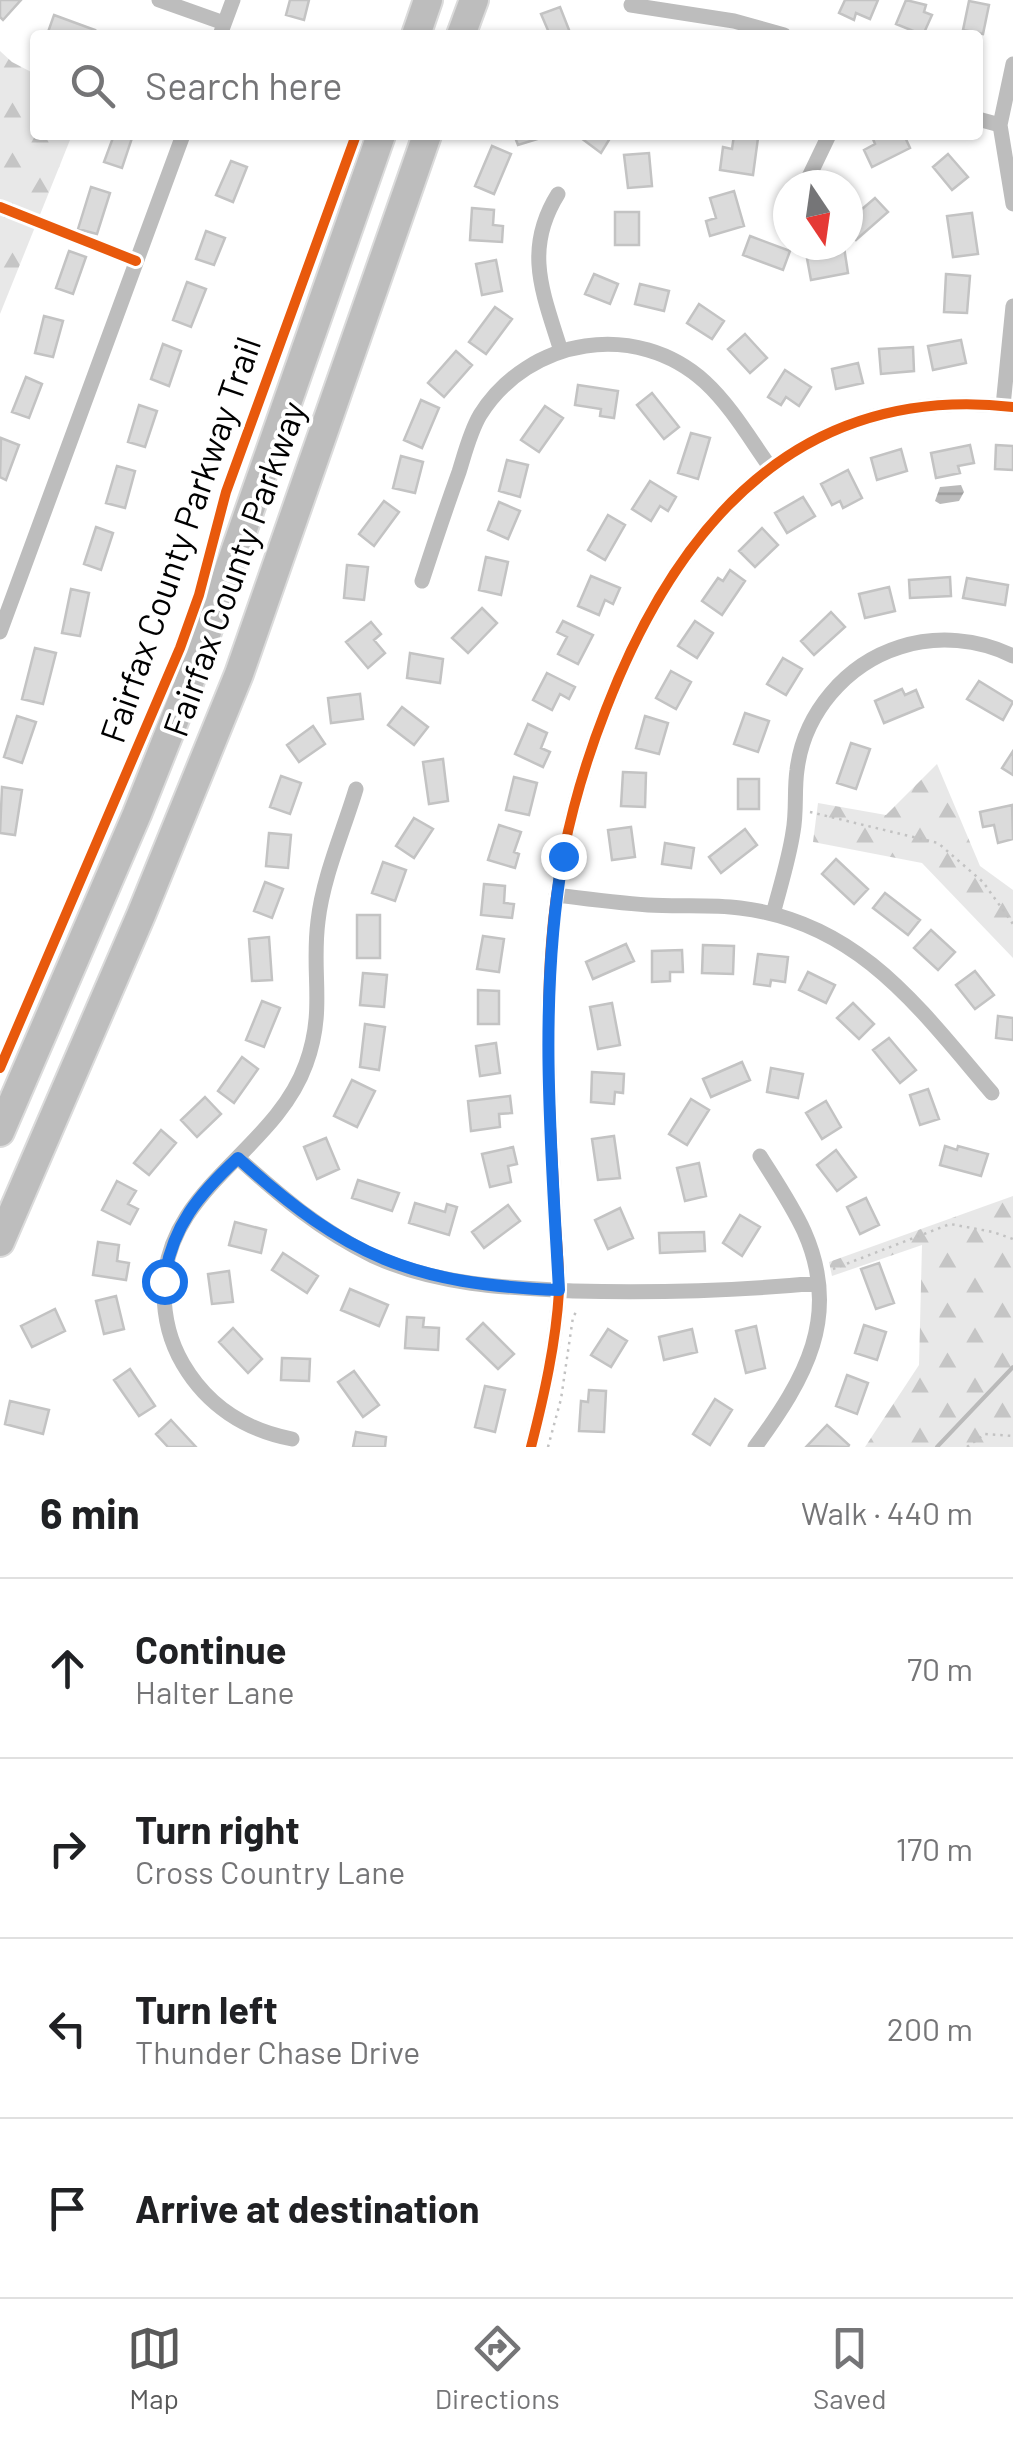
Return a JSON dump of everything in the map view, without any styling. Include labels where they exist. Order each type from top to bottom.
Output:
[{"type":"highway","points":[[418,30],[428,0]]},
{"type":"highway","points":[[463,30],[474,0]]},
{"type":"highway","name":"Fairfax County Parkway","points":[[0,1132],[138,814],[188,686],[379,140]]},
{"type":"highway","name":"Fairfax County Parkway","points":[[0,1242],[240,674],[425,140]]},
{"type":"street","points":[[159,0],[222,29],[232,0]]},
{"type":"street","points":[[631,6],[734,21],[766,30]]},
{"type":"street","points":[[1013,64],[1000,125],[1013,204]]},
{"type":"street","points":[[983,120],[1000,125]]},
{"type":"street","points":[[0,632],[181,140]]},
{"type":"street","points":[[812,170],[827,140]]},
{"type":"street","points":[[558,194],[541,227],[538,262],[561,351]]},
{"type":"street","points":[[531,1447],[548,1372],[559,1290],[548,1033],[548,981],[556,895],[578,790],[620,673],[650,613],[695,540],[722,509],[770,468],[804,446],[868,419],[934,406],[1008,406],[1013,306]]},
{"type":"street","points":[[422,581],[478,419],[514,376],[561,351],[588,344],[614,344],[674,360],[718,395],[770,468]]},
{"type":"street","points":[[773,914],[792,836],[797,766],[811,722],[833,690],[886,652],[923,641],[973,643],[1013,656]]},
{"type":"street","points":[[292,1439],[252,1428],[206,1395],[180,1358],[168,1327],[164,1281],[178,1228],[204,1190],[281,1111],[295,1090],[313,1043],[320,995],[317,953],[321,900],[356,790]]},
{"type":"street","points":[[556,895],[650,905],[742,908],[773,914],[834,938],[879,968],[905,992],[992,1094]]},
{"type":"street","points":[[754,1447],[790,1399],[810,1357],[819,1309],[818,1283],[805,1234],[760,1156]]},
{"type":"street","points":[[238,1158],[311,1220],[374,1256],[436,1277],[473,1284],[559,1290],[696,1293],[818,1283]]},
{"type":"path","points":[[795,809],[938,842],[982,882],[1013,924]]},
{"type":"path","points":[[833,1269],[950,1224],[1013,1239]]},
{"type":"path","points":[[548,1447],[567,1368],[573,1317],[578,1309]]},
{"type":"path","points":[[967,1447],[985,1434],[1013,1436]]},
{"type":"green space","points":[[0,51],[30,71],[30,140],[70,140],[0,314]]},
{"type":"green space","points":[[937,764],[980,866],[1013,890],[1013,958],[922,863],[813,842],[818,803],[886,815]]},
{"type":"green space","points":[[1013,1196],[1013,1447],[865,1447],[919,1365],[922,1245],[832,1276],[829,1262]]},
{"type":"shaded area","points":[[961,485],[964,492],[959,501],[935,501],[940,487]]},
{"type":"building","points":[[0,0],[21,0],[3,20]]},
{"type":"building","points":[[290,0],[309,0],[304,20],[286,15]]},
{"type":"building","points":[[845,0],[878,0],[870,19],[856,13],[854,20],[839,13]]},
{"type":"building","points":[[906,0],[926,5],[924,12],[932,15],[925,30],[896,24]]},
{"type":"building","points":[[969,1],[989,5],[983,34],[983,30],[963,30]]},
{"type":"building","points":[[560,7],[569,30],[548,30],[541,14]]},
{"type":"building","points":[[54,15],[95,30],[49,30]]},
{"type":"building","points":[[112,140],[131,140],[122,168],[104,162]]},
{"type":"building","points":[[584,140],[609,140],[601,153]]},
{"type":"building","points":[[733,140],[758,140],[753,175],[720,170],[723,147],[732,149]]},
{"type":"building","points":[[873,140],[906,140],[910,148],[872,167],[864,150],[875,144]]},
{"type":"building","points":[[492,146],[511,154],[494,194],[475,186]]},
{"type":"building","points":[[649,153],[652,186],[628,188],[624,155]]},
{"type":"building","points":[[948,154],[968,177],[952,190],[933,167]]},
{"type":"building","points":[[231,161],[247,167],[233,202],[216,195]]},
{"type":"building","points":[[91,187],[110,193],[97,234],[78,229]]},
{"type":"building","points":[[734,191],[744,226],[710,236],[706,221],[716,218],[710,198]]},
{"type":"building","points":[[875,198],[888,212],[863,234],[863,208]]},
{"type":"building","points":[[472,208],[494,210],[493,225],[503,226],[502,242],[470,240]]},
{"type":"building","points":[[615,212],[639,212],[639,245],[615,245]]},
{"type":"building","points":[[972,213],[978,254],[953,257],[947,216]]},
{"type":"building","points":[[206,231],[225,238],[214,265],[196,259]]},
{"type":"building","points":[[750,236],[773,245],[773,260],[787,260],[783,270],[743,255]]},
{"type":"building","points":[[69,251],[86,257],[73,294],[56,288]]},
{"type":"building","points":[[496,260],[502,291],[482,295],[476,264]]},
{"type":"building","points":[[807,260],[846,260],[848,273],[811,280]]},
{"type":"building","points":[[594,274],[618,284],[610,304],[585,294]]},
{"type":"building","points":[[946,274],[970,276],[967,313],[944,312]]},
{"type":"building","points":[[187,282],[206,289],[191,327],[173,320]]},
{"type":"building","points":[[640,284],[669,291],[664,311],[635,304]]},
{"type":"building","points":[[699,304],[724,321],[712,339],[687,323]]},
{"type":"building","points":[[495,307],[512,319],[486,354],[469,342]]},
{"type":"building","points":[[44,316],[63,321],[53,357],[35,353]]},
{"type":"building","points":[[745,334],[767,358],[750,373],[728,349]]},
{"type":"building","points":[[961,340],[966,363],[933,370],[928,346]]},
{"type":"building","points":[[163,344],[181,351],[169,386],[151,379]]},
{"type":"building","points":[[913,347],[914,371],[881,374],[879,349]]},
{"type":"building","points":[[456,351],[472,365],[444,397],[428,383]]},
{"type":"building","points":[[858,363],[863,383],[836,389],[832,369]]},
{"type":"building","points":[[785,370],[811,387],[799,406],[786,397],[781,405],[768,397]]},
{"type":"building","points":[[26,377],[42,384],[29,418],[12,412]]},
{"type":"building","points":[[578,385],[618,391],[614,418],[600,416],[601,409],[575,405]]},
{"type":"building","points":[[652,393],[679,427],[664,439],[637,405]]},
{"type":"building","points":[[421,400],[439,408],[422,448],[404,440]]},
{"type":"building","points":[[139,405],[157,411],[145,447],[128,442]]},
{"type":"building","points":[[545,406],[563,418],[539,452],[521,440]]},
{"type":"building","points":[[691,433],[710,438],[698,479],[678,473]]},
{"type":"building","points":[[1,438],[19,445],[6,480],[0,477]]},
{"type":"building","points":[[970,445],[974,463],[958,466],[960,473],[936,478],[931,453]]},
{"type":"building","points":[[996,445],[1013,446],[1013,470],[995,469]]},
{"type":"building","points":[[901,449],[907,471],[877,480],[871,458]]},
{"type":"building","points":[[401,456],[423,462],[415,493],[393,488]]},
{"type":"building","points":[[507,460],[528,465],[520,497],[499,491]]},
{"type":"building","points":[[117,466],[135,471],[125,508],[106,503]]},
{"type":"building","points":[[848,470],[862,498],[843,508],[840,501],[832,505],[821,484]]},
{"type":"building","points":[[650,481],[676,497],[668,511],[660,506],[651,521],[632,509]]},
{"type":"building","points":[[803,497],[815,516],[787,533],[775,513]]},
{"type":"building","points":[[384,501],[399,512],[374,546],[359,534]]},
{"type":"building","points":[[499,502],[520,511],[508,539],[488,530]]},
{"type":"building","points":[[608,515],[625,525],[605,560],[588,550]]},
{"type":"building","points":[[96,527],[113,533],[101,570],[84,564]]},
{"type":"building","points":[[762,528],[778,545],[755,567],[739,551]]},
{"type":"building","points":[[486,557],[508,562],[501,595],[479,590]]},
{"type":"building","points":[[347,565],[368,567],[364,600],[344,598]]},
{"type":"building","points":[[730,570],[745,581],[722,615],[702,601],[718,578],[723,581]]},
{"type":"building","points":[[591,576],[620,588],[613,604],[605,600],[599,615],[578,606]]},
{"type":"building","points":[[950,577],[951,596],[910,598],[909,580]]},
{"type":"building","points":[[967,578],[1008,585],[1005,605],[963,598]]},
{"type":"building","points":[[889,587],[895,611],[865,618],[859,594]]},
{"type":"building","points":[[71,589],[89,593],[80,636],[62,633]]},
{"type":"building","points":[[482,608],[497,623],[468,653],[452,638]]},
{"type":"building","points":[[831,612],[845,627],[814,655],[801,641]]},
{"type":"building","points":[[563,621],[593,635],[578,664],[558,654],[567,637],[557,632]]},
{"type":"building","points":[[695,621],[713,633],[697,658],[678,646]]},
{"type":"building","points":[[371,622],[381,634],[374,640],[385,653],[368,668],[346,642]]},
{"type":"building","points":[[35,648],[56,653],[43,704],[22,699]]},
{"type":"building","points":[[410,653],[443,659],[440,683],[407,678]]},
{"type":"building","points":[[783,658],[802,669],[786,695],[767,684]]},
{"type":"building","points":[[671,671],[691,682],[676,709],[656,698]]},
{"type":"building","points":[[547,673],[575,687],[569,699],[560,694],[552,710],[533,700]]},
{"type":"building","points":[[979,681],[1013,702],[1003,720],[967,699]]},
{"type":"building","points":[[902,689],[905,695],[916,690],[923,707],[884,723],[875,701]]},
{"type":"building","points":[[360,694],[363,719],[331,723],[328,698]]},
{"type":"building","points":[[402,707],[428,727],[414,745],[388,725]]},
{"type":"building","points":[[745,713],[769,721],[758,752],[734,744]]},
{"type":"building","points":[[17,716],[36,722],[22,763],[4,757]]},
{"type":"building","points":[[645,716],[668,723],[659,754],[636,748]]},
{"type":"building","points":[[528,724],[547,733],[541,748],[550,752],[543,767],[515,754]]},
{"type":"building","points":[[313,726],[325,744],[299,762],[287,745]]},
{"type":"building","points":[[851,743],[870,749],[856,789],[837,783]]},
{"type":"building","points":[[1013,751],[1013,775],[1002,768]]},
{"type":"building","points":[[443,759],[448,801],[429,804],[423,762]]},
{"type":"building","points":[[623,772],[646,773],[645,807],[621,806]]},
{"type":"building","points":[[281,776],[301,783],[290,814],[270,807]]},
{"type":"building","points":[[514,777],[537,783],[529,815],[506,810]]},
{"type":"building","points":[[738,779],[759,779],[759,809],[738,809]]},
{"type":"building","points":[[2,787],[22,790],[15,835],[0,833]]},
{"type":"building","points":[[1012,805],[1013,839],[998,843],[994,825],[983,827],[980,812]]},
{"type":"building","points":[[414,818],[433,829],[414,858],[396,846]]},
{"type":"building","points":[[499,825],[521,832],[514,852],[519,854],[515,868],[488,860]]},
{"type":"building","points":[[631,827],[635,857],[612,860],[608,830]]},
{"type":"building","points":[[745,829],[757,845],[721,873],[709,857]]},
{"type":"building","points":[[269,833],[291,835],[288,868],[266,866]]},
{"type":"building","points":[[665,843],[694,848],[691,868],[662,864]]},
{"type":"building","points":[[836,859],[868,889],[854,904],[822,874]]},
{"type":"building","points":[[383,862],[406,870],[395,901],[372,893]]},
{"type":"building","points":[[265,882],[283,889],[272,918],[254,911]]},
{"type":"building","points":[[484,884],[505,886],[504,903],[514,904],[512,918],[481,915]]},
{"type":"building","points":[[885,893],[920,920],[908,935],[873,908]]},
{"type":"building","points":[[357,915],[380,915],[380,958],[357,958]]},
{"type":"building","points":[[931,930],[955,952],[938,970],[914,948]]},
{"type":"building","points":[[483,936],[504,939],[499,972],[477,969]]},
{"type":"building","points":[[269,937],[272,980],[252,981],[249,939]]},
{"type":"building","points":[[626,944],[634,961],[593,979],[586,962]]},
{"type":"building","points":[[703,945],[734,946],[733,974],[702,973]]},
{"type":"building","points":[[682,950],[683,972],[670,972],[670,981],[652,982],[652,951]]},
{"type":"building","points":[[758,954],[788,957],[785,982],[771,980],[770,986],[754,984]]},
{"type":"building","points":[[975,971],[994,995],[975,1009],[956,985]]},
{"type":"building","points":[[808,972],[835,985],[826,1003],[799,990]]},
{"type":"building","points":[[363,973],[387,975],[384,1007],[360,1005]]},
{"type":"building","points":[[478,990],[499,991],[499,1024],[478,1024]]},
{"type":"building","points":[[262,1001],[280,1008],[264,1047],[246,1040]]},
{"type":"building","points":[[612,1003],[620,1045],[598,1049],[590,1007]]},
{"type":"building","points":[[853,1003],[874,1024],[859,1039],[837,1018]]},
{"type":"building","points":[[998,1016],[1013,1018],[1013,1040],[996,1038]]},
{"type":"building","points":[[365,1024],[385,1027],[379,1070],[360,1067]]},
{"type":"building","points":[[889,1038],[916,1070],[900,1083],[873,1050]]},
{"type":"building","points":[[496,1043],[500,1073],[480,1076],[476,1046]]},
{"type":"building","points":[[242,1057],[258,1069],[234,1103],[218,1091]]},
{"type":"building","points":[[742,1062],[750,1080],[711,1097],[703,1079]]},
{"type":"building","points":[[771,1068],[803,1074],[798,1098],[767,1092]]},
{"type":"building","points":[[592,1072],[624,1074],[623,1093],[615,1092],[614,1104],[591,1102]]},
{"type":"building","points":[[352,1080],[375,1091],[357,1127],[334,1116]]},
{"type":"building","points":[[928,1089],[939,1119],[920,1125],[910,1095]]},
{"type":"building","points":[[510,1096],[512,1113],[499,1114],[500,1127],[471,1131],[468,1101]]},
{"type":"building","points":[[205,1097],[221,1114],[197,1137],[181,1120]]},
{"type":"building","points":[[691,1099],[709,1110],[687,1145],[669,1134]]},
{"type":"building","points":[[826,1101],[841,1127],[822,1139],[806,1113]]},
{"type":"building","points":[[161,1130],[176,1143],[149,1175],[134,1163]]},
{"type":"building","points":[[614,1136],[620,1178],[598,1180],[592,1139]]},
{"type":"building","points":[[326,1138],[339,1169],[317,1179],[304,1147]]},
{"type":"building","points":[[945,1146],[988,1154],[981,1176],[940,1165]]},
{"type":"building","points":[[513,1147],[517,1164],[508,1166],[511,1182],[490,1187],[482,1154]]},
{"type":"building","points":[[836,1150],[856,1177],[837,1191],[817,1165]]},
{"type":"building","points":[[699,1163],[706,1196],[685,1201],[677,1168]]},
{"type":"building","points":[[358,1180],[399,1193],[392,1211],[352,1198]]},
{"type":"building","points":[[117,1181],[136,1191],[128,1204],[138,1209],[130,1224],[102,1210]]},
{"type":"building","points":[[866,1198],[879,1225],[860,1234],[847,1207]]},
{"type":"building","points":[[415,1203],[445,1212],[447,1204],[457,1207],[449,1235],[409,1223]]},
{"type":"building","points":[[508,1205],[520,1221],[484,1248],[472,1232]]},
{"type":"building","points":[[620,1208],[633,1238],[608,1249],[595,1220]]},
{"type":"building","points":[[740,1215],[760,1227],[742,1256],[723,1243]]},
{"type":"building","points":[[235,1222],[266,1230],[261,1253],[229,1245]]},
{"type":"building","points":[[704,1232],[705,1251],[660,1253],[659,1233]]},
{"type":"building","points":[[98,1242],[119,1245],[117,1261],[129,1263],[126,1280],[93,1275]]},
{"type":"building","points":[[283,1253],[318,1276],[307,1293],[272,1270]]},
{"type":"building","points":[[879,1263],[894,1303],[876,1309],[861,1269]]},
{"type":"building","points":[[229,1271],[233,1302],[212,1304],[208,1274]]},
{"type":"building","points":[[350,1289],[388,1305],[379,1326],[341,1310]]},
{"type":"building","points":[[116,1296],[124,1329],[104,1334],[96,1301]]},
{"type":"building","points":[[55,1309],[65,1331],[32,1347],[21,1326]]},
{"type":"building","points":[[407,1317],[424,1318],[423,1327],[439,1328],[438,1350],[405,1348]]},
{"type":"building","points":[[483,1323],[514,1354],[498,1369],[467,1339]]},
{"type":"building","points":[[864,1325],[886,1332],[877,1360],[855,1353]]},
{"type":"building","points":[[756,1326],[765,1368],[746,1373],[736,1331]]},
{"type":"building","points":[[233,1328],[262,1359],[248,1373],[219,1342]]},
{"type":"building","points":[[608,1329],[627,1341],[611,1367],[591,1355]]},
{"type":"building","points":[[692,1329],[697,1352],[664,1360],[659,1337]]},
{"type":"building","points":[[282,1358],[310,1359],[309,1381],[281,1380]]},
{"type":"building","points":[[130,1369],[155,1406],[139,1416],[114,1380]]},
{"type":"building","points":[[354,1371],[379,1405],[363,1417],[338,1382]]},
{"type":"building","points":[[847,1375],[868,1383],[857,1414],[836,1406]]},
{"type":"building","points":[[485,1386],[505,1390],[495,1432],[475,1427]]},
{"type":"building","points":[[589,1390],[606,1391],[604,1432],[579,1431],[581,1401],[588,1402]]},
{"type":"building","points":[[715,1399],[732,1410],[710,1445],[693,1434]]},
{"type":"building","points":[[10,1401],[49,1410],[43,1434],[5,1424]]},
{"type":"building","points":[[171,1420],[196,1447],[168,1447],[156,1434]]},
{"type":"building","points":[[827,1425],[849,1445],[848,1447],[807,1446]]},
{"type":"building","points":[[356,1432],[386,1437],[385,1447],[353,1447]]},
{"type":"waterway","points":[[937,1447],[1013,1367]]},
{"type":"cycle path","name":"Fairfax County Parkway Trail","points":[[0,1068],[180,648],[199,595],[226,492],[354,140]]},
{"type":"cycle path","points":[[0,207],[136,261]]},
{"type":"cycle path","points":[[531,1447],[549,1369],[559,1291],[548,1042],[554,913],[563,853],[586,766],[635,642],[669,581],[709,526],[756,480],[808,443],[869,418],[937,406],[1013,407]]},
{"type":"route","points":[[164,1281],[172,1244],[188,1210],[238,1158],[311,1220],[374,1256],[436,1277],[473,1284],[559,1290],[548,981],[563,856]]}]
